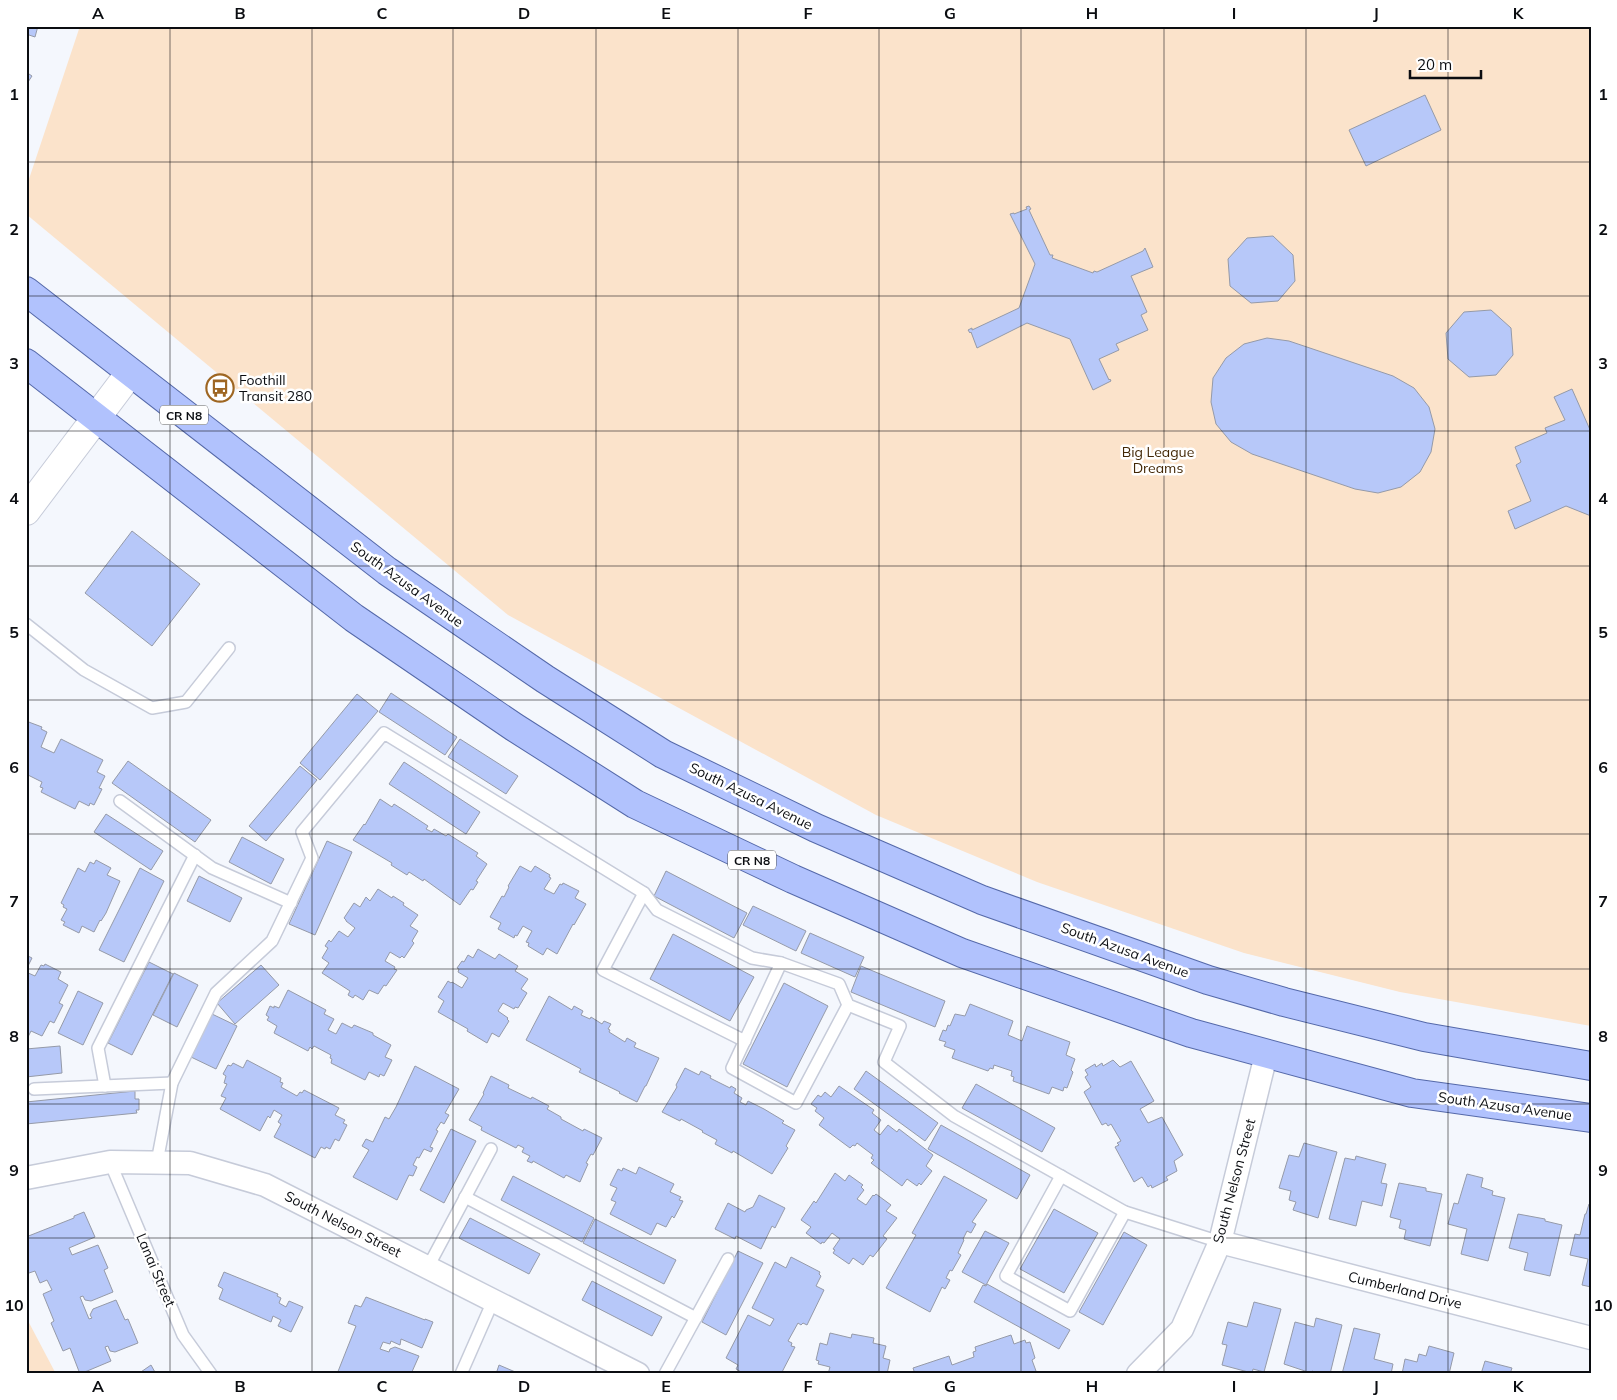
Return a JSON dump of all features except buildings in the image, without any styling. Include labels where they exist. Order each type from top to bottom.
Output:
[{"type":"main road","name":"South Azusa Avenue","points":[[26,291],[387,572],[545,680],[663,754],[816,828],[982,900],[1208,980],[1284,1002],[1424,1037],[1591,1066]]},
{"type":"main road","name":"South Azusa Avenue","points":[[26,363],[354,618],[514,727],[635,804],[793,880],[962,953],[1191,1034],[1412,1093],[1591,1118]]},
{"type":"street","points":[[26,511],[130,373]]},
{"type":"street","name":"South Nelson Street","points":[[1143,1372],[1182,1329],[1220,1242],[1266,1055]]},
{"type":"street","name":"South Nelson Street","points":[[26,1178],[110,1162],[158,1162],[190,1163],[265,1185],[638,1374]]},
{"type":"street","name":"Cumberland Drive","points":[[1220,1242],[1591,1338]]},
{"type":"lane","points":[[26,624],[84,670],[152,708],[186,702],[229,648]]},
{"type":"lane","points":[[158,1162],[172,1083],[216,993],[272,941],[312,858],[302,832],[384,733],[644,893],[657,910],[752,958],[781,964],[839,984],[848,1005],[900,1026],[884,1062],[954,1116],[1125,1212],[1220,1242]]},
{"type":"lane","points":[[120,801],[212,868],[290,903]]},
{"type":"lane","points":[[105,1086],[98,1048],[195,855]]},
{"type":"lane","points":[[644,893],[603,970],[745,1041]]},
{"type":"lane","points":[[781,964],[732,1068],[796,1103],[848,1005]]},
{"type":"lane","points":[[34,1089],[172,1083]]},
{"type":"lane","points":[[428,1267],[491,1149]]},
{"type":"lane","name":"Lanai Street","points":[[110,1162],[183,1335],[211,1374]]},
{"type":"lane","points":[[1061,1176],[1006,1276],[1070,1311],[1125,1212]]},
{"type":"lane","points":[[465,1197],[696,1318]]},
{"type":"lane","points":[[665,1374],[728,1259]]},
{"type":"lane","points":[[461,1374],[493,1301]]},
{"type":"green space","name":"Big League Dreams","points":[[80,26],[1591,26],[1591,1026],[1400,992],[1244,953],[1037,882],[876,815],[508,615],[26,214],[26,188]]},
{"type":"green space","points":[[26,1317],[56,1374],[26,1374]]},
{"type":"place","name":"Foothill Transit 280","points":[[220,388]]}]
